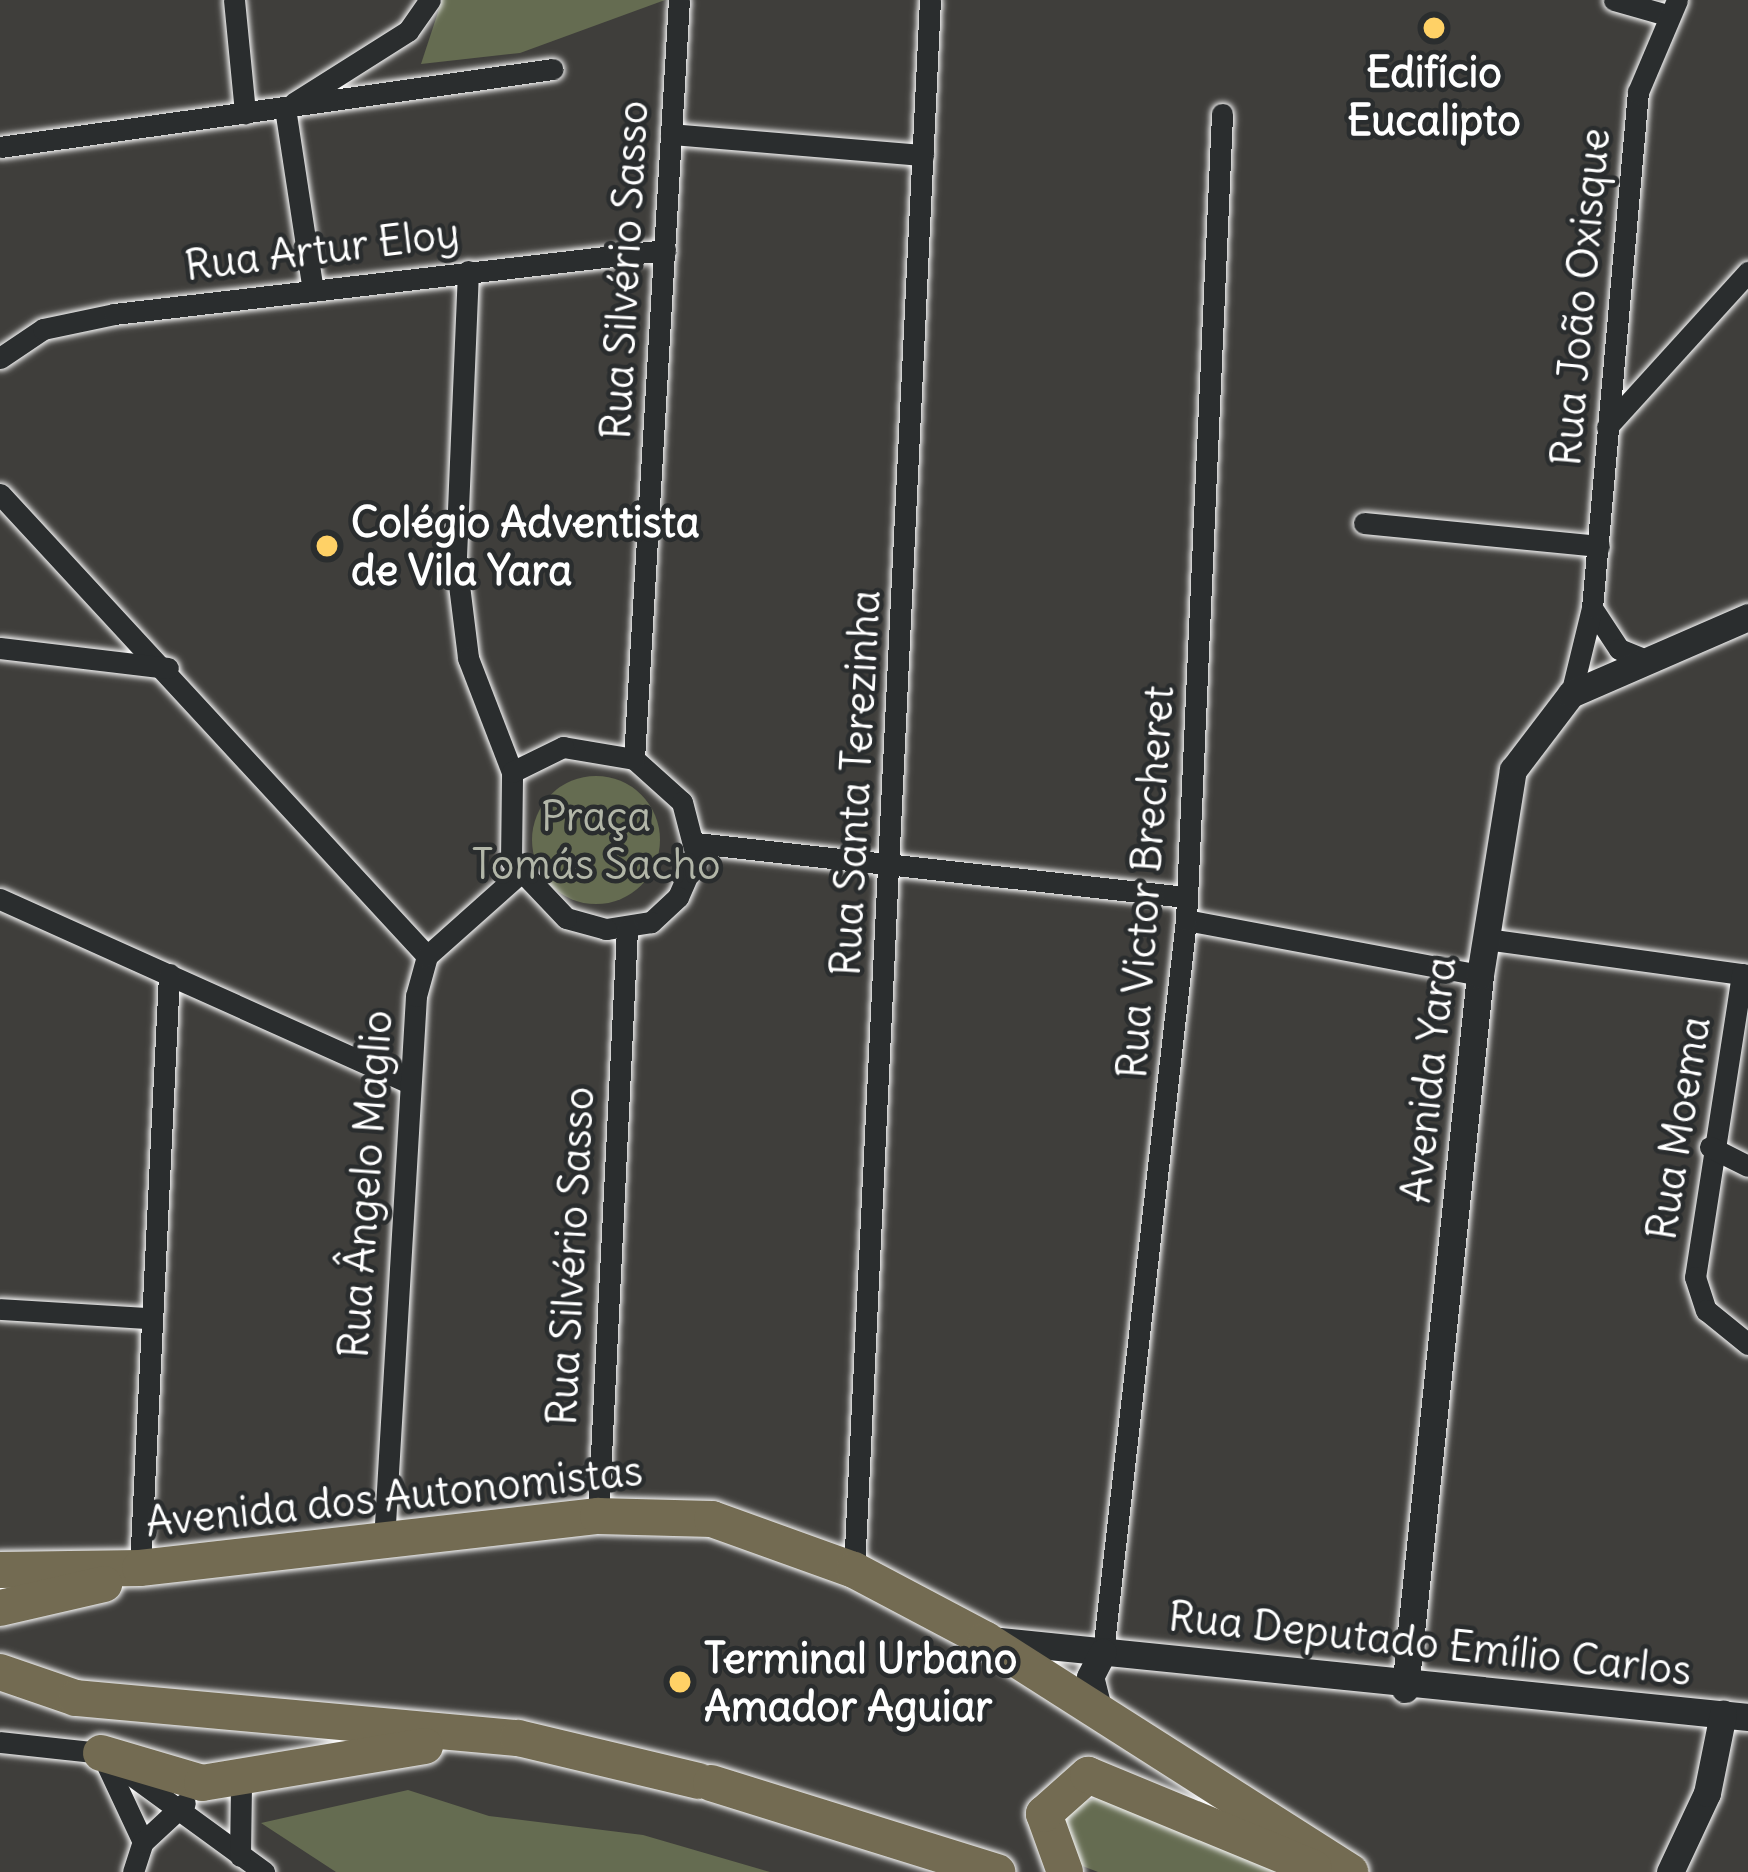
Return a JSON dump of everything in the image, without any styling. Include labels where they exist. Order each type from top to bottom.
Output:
[{"type":"main road","name":"Avenida dos Autonomistas","points":[[0,1570],[140,1568],[598,1516],[695,1515],[854,1570],[986,1640],[1350,1872]]},
{"type":"main road","points":[[0,1608],[140,1568]]},
{"type":"main road","points":[[0,1672],[76,1698],[580,1749],[705,1782],[997,1872]]},
{"type":"main road","points":[[101,1753],[202,1783],[241,1781],[473,1736]]},
{"type":"main road","points":[[1065,1872],[1045,1814],[1088,1775],[1325,1872]]},
{"type":"street","points":[[234,0],[245,113]]},
{"type":"street","points":[[285,108],[408,31],[430,0]]},
{"type":"street","name":"Rua Silvério Sasso","points":[[634,759],[679,0]]},
{"type":"street","name":"Rua Santa Terezinha","points":[[854,1570],[930,0]]},
{"type":"street","points":[[1614,0],[1672,8]]},
{"type":"street","name":"Rua João Oxisque","points":[[1571,694],[1592,608],[1599,546],[1638,92],[1672,8]]},
{"type":"street","points":[[0,147],[554,70]]},
{"type":"street","points":[[285,108],[313,290]]},
{"type":"street","name":"Rua Victor Brecheret","points":[[1103,1652],[1185,909],[1222,114]]},
{"type":"street","points":[[671,134],[923,155]]},
{"type":"street","name":"Rua Artur Eloy","points":[[0,358],[43,329],[114,314],[664,250]]},
{"type":"street","points":[[468,271],[456,561],[468,658],[512,772],[506,843],[518,875],[566,918],[627,928],[678,897],[696,843],[682,802],[634,759],[563,747],[512,772]]},
{"type":"street","points":[[1607,428],[1748,272]]},
{"type":"street","points":[[0,494],[168,668],[427,956]]},
{"type":"street","points":[[1364,524],[1599,546]]},
{"type":"street","points":[[1592,608],[1619,649],[1648,661]]},
{"type":"street","name":"Avenida Yara","points":[[1405,1689],[1480,975],[1514,770],[1571,694],[1748,617]]},
{"type":"street","points":[[0,648],[168,668]]},
{"type":"street","points":[[696,843],[891,862],[1185,909],[1480,975]]},
{"type":"street","name":"Rua Ângelo Maglio","points":[[384,1541],[405,1081],[427,956],[518,875]]},
{"type":"street","points":[[0,899],[405,1081]]},
{"type":"street","name":"Rua Silvério Sasso","points":[[598,1516],[627,928]]},
{"type":"street","points":[[1486,939],[1745,975]]},
{"type":"street","points":[[140,1568],[148,1318],[169,974]]},
{"type":"street","name":"Rua Moema","points":[[1745,975],[1710,1147],[1698,1296],[1748,1344]]},
{"type":"street","points":[[1710,1147],[1748,1166]]},
{"type":"street","points":[[0,1309],[148,1318]]},
{"type":"street","name":"Rua Deputado Emílio Carlos","points":[[986,1640],[1405,1689],[1736,1716]]},
{"type":"street","points":[[1098,1708],[1090,1677],[1103,1652]]},
{"type":"street","points":[[1670,1872],[1736,1716]]},
{"type":"street","points":[[0,1742],[101,1753],[264,1872]]},
{"type":"street","points":[[101,1753],[143,1842]]},
{"type":"street","points":[[240,1856],[241,1781]]},
{"type":"street","points":[[133,1872],[143,1842],[202,1783]]},
{"type":"green space","points":[[442,0],[665,0],[520,53],[421,64]]},
{"type":"green space","name":"Praça Tomás Sacho","points":[[596,776],[620,781],[641,795],[655,816],[660,840],[655,864],[641,885],[620,899],[596,904],[572,899],[551,885],[537,864],[532,840],[537,816],[551,795],[572,781]]},
{"type":"green space","points":[[408,1790],[489,1816],[643,1835],[770,1872],[336,1872],[261,1823]]},
{"type":"green space","points":[[1104,1796],[1285,1872],[1098,1872],[1072,1862],[1059,1824],[1073,1805]]},
{"type":"place","name":"Edifício Eucalipto","points":[[1434,28]]},
{"type":"place","name":"Colégio Adventista de Vila Yara","points":[[327,546]]},
{"type":"place","name":"Terminal Urbano Amador Aguiar","points":[[680,1682]]}]
